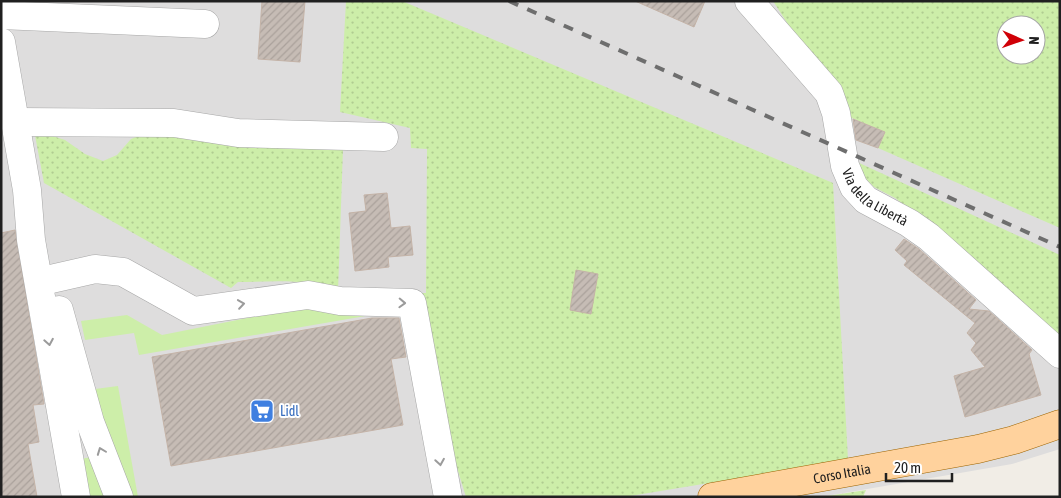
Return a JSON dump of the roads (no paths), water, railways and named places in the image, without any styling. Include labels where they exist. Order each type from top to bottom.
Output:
[{"type":"main road","name":"Corso Italia","points":[[712,497],[940,456],[1014,440],[1060,424]]},
{"type":"street","name":"Via della Libertà","points":[[749,1],[829,93],[836,113],[845,166],[849,178],[859,194],[929,237],[1060,354]]},
{"type":"street","points":[[1,15],[205,24]]},
{"type":"street","points":[[1,42],[10,113],[27,190],[90,422],[119,497]]},
{"type":"street","points":[[10,113],[174,123],[238,133],[384,137]]},
{"type":"street","points":[[27,190],[31,240],[76,497]]},
{"type":"street","points":[[51,279],[95,269],[122,272],[193,311],[308,295],[340,301],[412,303],[448,497]]},
{"type":"railway","points":[[509,1],[1060,247]]},
{"type":"place","name":"Lidl","points":[[262,411]]}]
